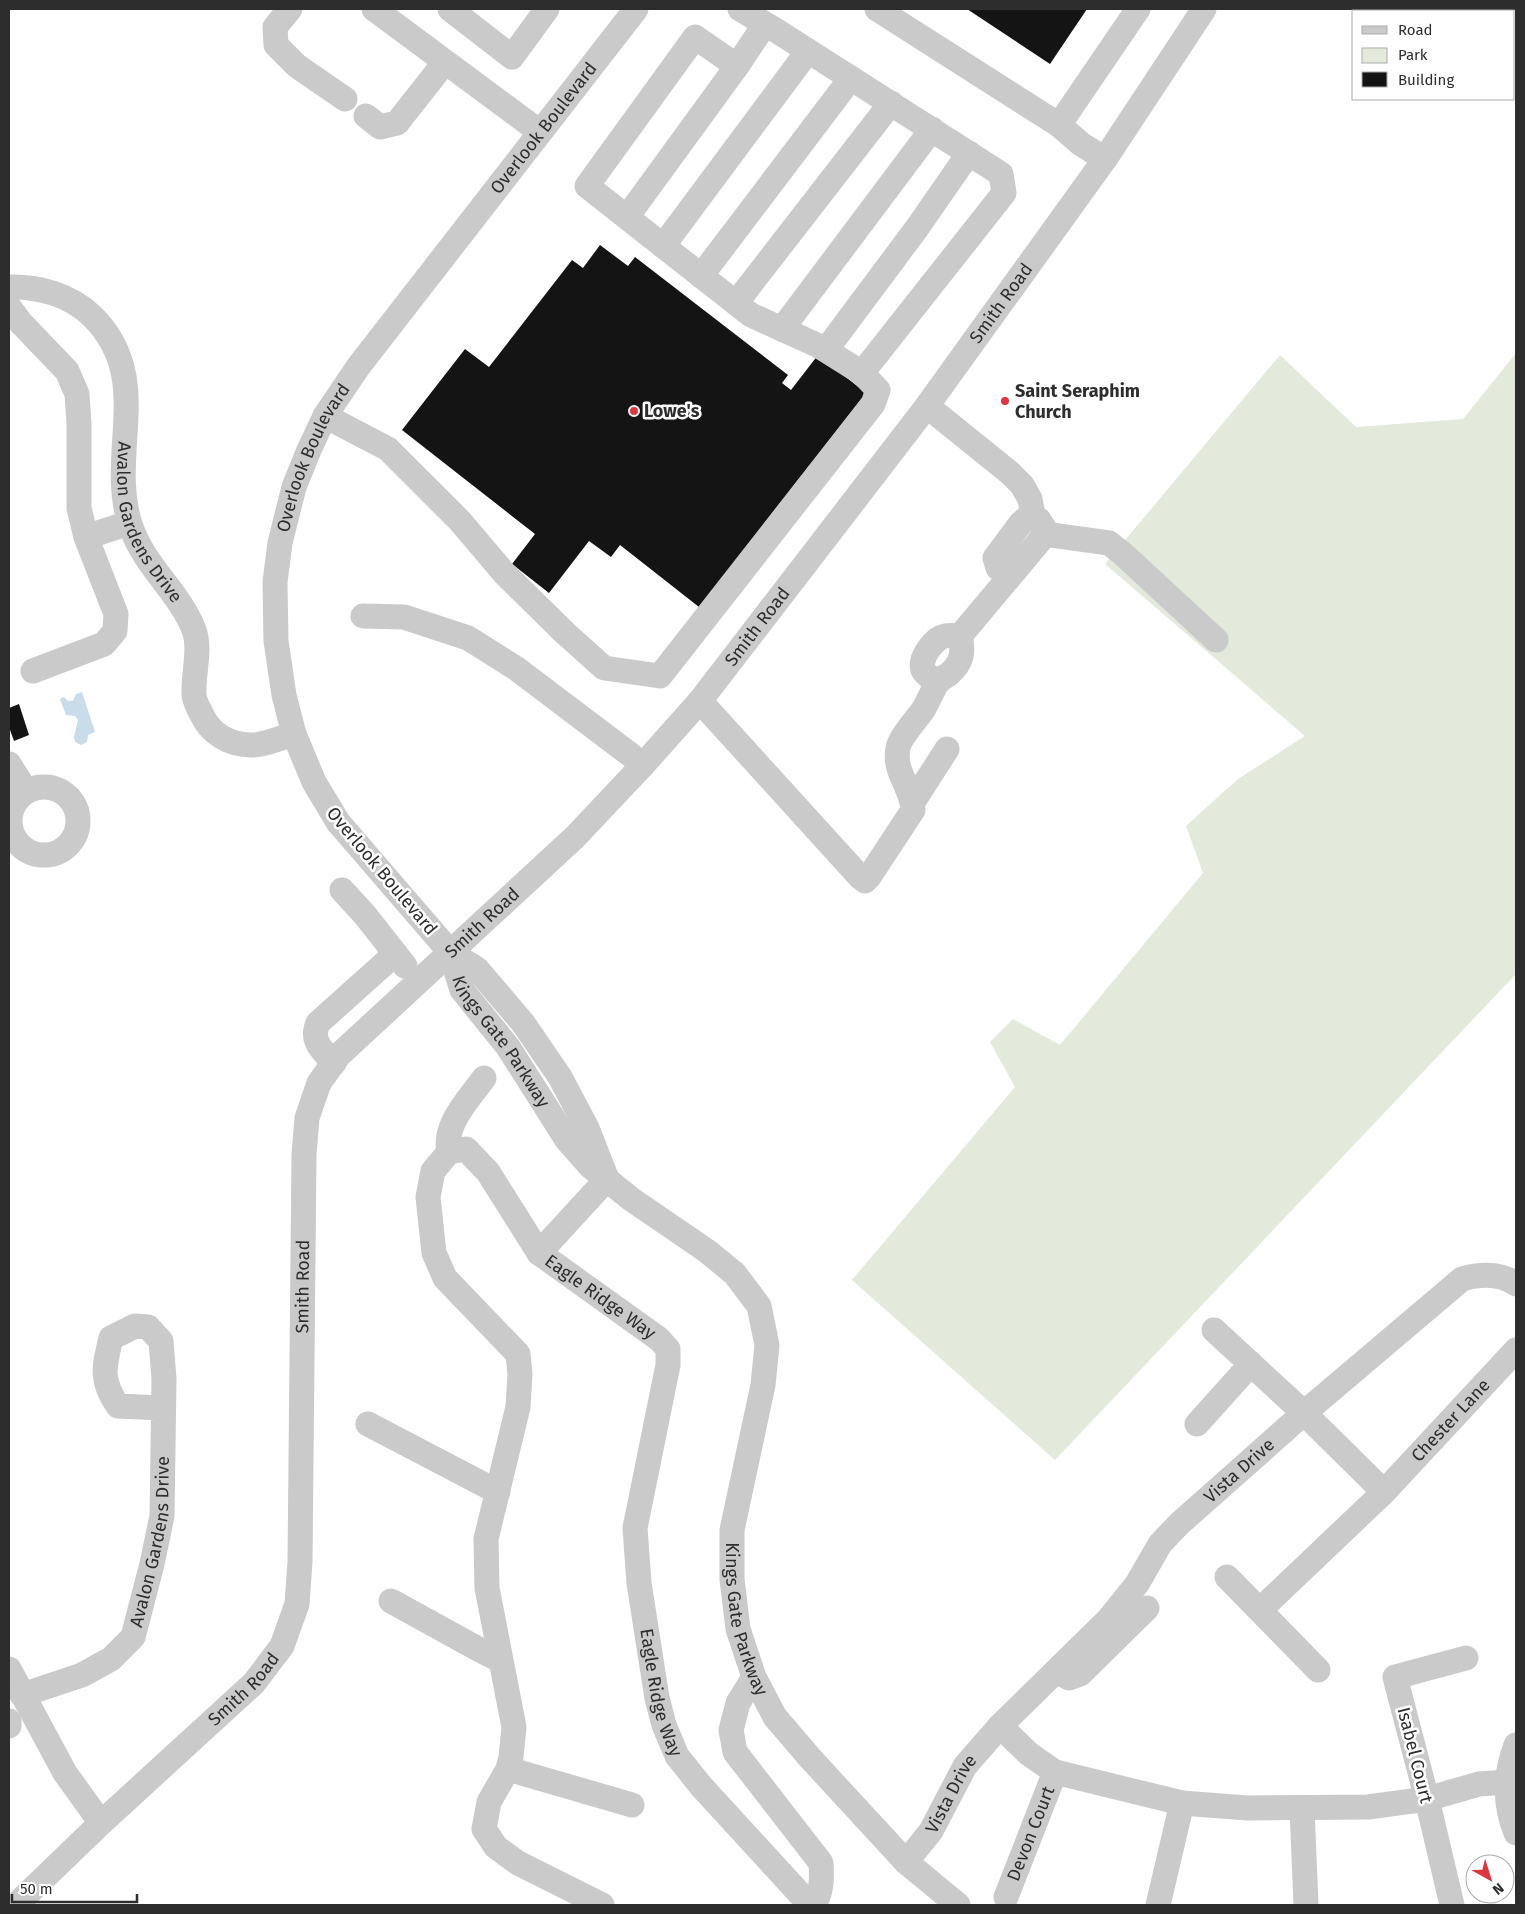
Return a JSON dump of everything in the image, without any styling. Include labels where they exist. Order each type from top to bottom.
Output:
[{"type":"street","points":[[290,9],[275,26],[276,45],[297,66],[345,99]]},
{"type":"street","points":[[374,9],[540,132]]},
{"type":"street","points":[[450,9],[512,57],[547,9]]},
{"type":"street","name":"Overlook Boulevard","points":[[450,952],[334,816],[314,782],[294,734],[277,659],[274,621],[277,563],[284,524],[294,487],[308,450],[325,416],[358,367],[636,9]]},
{"type":"street","points":[[740,9],[808,50],[1001,174],[1004,193],[862,373]]},
{"type":"street","points":[[1059,125],[1138,9]]},
{"type":"street","name":"Smith Road","points":[[16,1905],[101,1823],[254,1683],[282,1646],[297,1604],[300,1562],[304,1155],[307,1118],[319,1082],[339,1055],[575,837],[700,701],[927,406],[1105,159],[1204,9]]},
{"type":"street","points":[[889,12],[1059,125],[1081,144],[1105,159]]},
{"type":"street","points":[[626,218],[737,66],[765,24]]},
{"type":"street","points":[[325,416],[388,449],[460,521],[504,573],[604,668],[660,676],[873,404],[878,390],[862,373],[826,350],[751,315],[587,186],[694,38],[737,66]]},
{"type":"street","points":[[663,246],[808,50]]},
{"type":"street","points":[[366,116],[380,127],[397,123],[445,62]]},
{"type":"street","points":[[701,276],[851,78]]},
{"type":"street","points":[[736,303],[891,103]]},
{"type":"street","points":[[782,329],[932,129]]},
{"type":"street","points":[[826,350],[917,228],[969,153]]},
{"type":"street","name":"Avalon Gardens Drive","points":[[9,287],[28,286],[58,295],[81,306],[103,327],[117,350],[126,385],[124,493],[130,523],[138,544],[154,570],[181,604],[194,632],[196,654],[194,697],[206,724],[224,740],[251,745],[294,734]]},
{"type":"street","points":[[9,307],[21,323],[67,371],[77,394],[79,508],[86,537],[116,614],[115,631],[104,644],[33,671]]},
{"type":"street","points":[[700,701],[865,881],[913,810],[912,802],[899,774],[896,760],[898,746],[924,709],[938,681],[950,673],[963,655],[960,636],[1015,570],[1039,525],[1030,499],[1016,479],[927,406]]},
{"type":"street","points":[[86,537],[130,523]]},
{"type":"street","points":[[1039,525],[1109,543],[1129,558],[1216,640]]},
{"type":"street","points":[[363,616],[404,617],[468,638],[518,669],[632,756],[642,766]]},
{"type":"street","points":[[912,802],[947,749]]},
{"type":"street","points":[[9,764],[26,791]]},
{"type":"street","points":[[342,890],[366,915],[418,981]]},
{"type":"street","name":"Kings Gate Parkway","points":[[450,952],[462,990],[508,1047],[567,1140],[590,1166],[631,1199],[707,1251],[735,1274],[759,1306],[767,1345],[763,1385],[732,1530],[732,1579],[738,1629],[754,1677],[775,1718],[906,1862],[958,1905]]},
{"type":"street","points":[[334,1063],[316,1040],[314,1030],[318,1023],[395,954]]},
{"type":"street","points":[[484,1078],[451,1125],[447,1142],[449,1152],[433,1171],[428,1196],[434,1254],[445,1278],[518,1354],[520,1374],[518,1407],[486,1539],[486,1588],[514,1727],[508,1769],[489,1802],[484,1829],[496,1847],[518,1863],[602,1905]]},
{"type":"street","name":"Eagle Ridge Way","points":[[449,1152],[466,1149],[488,1172],[539,1253],[659,1339],[668,1349],[668,1364],[635,1528],[639,1583],[659,1707],[664,1725],[677,1756],[701,1786],[812,1905]]},
{"type":"street","name":"Eagle Ridge Way","points":[[539,1253],[607,1179]]},
{"type":"street","name":"Vista Drive","points":[[906,1862],[931,1831],[965,1766],[1000,1726],[1108,1620],[1137,1584],[1160,1544],[1179,1524],[1304,1413],[1462,1279],[1479,1274],[1508,1278],[1516,1284]]},
{"type":"street","points":[[1214,1330],[1304,1413],[1384,1492]]},
{"type":"street","name":"Chester Lane","points":[[1260,1610],[1384,1492],[1516,1350]]},
{"type":"street","points":[[1197,1424],[1251,1364]]},
{"type":"street","name":"Avalon Gardens Drive","points":[[101,1823],[65,1773],[13,1678],[82,1675],[111,1659],[133,1637],[162,1516],[162,1408]]},
{"type":"street","points":[[368,1424],[498,1492]]},
{"type":"street","points":[[1227,1578],[1318,1670]]},
{"type":"street","points":[[391,1601],[500,1660]]},
{"type":"street","points":[[1057,1671],[1069,1678],[1080,1674],[1147,1608]]},
{"type":"street","name":"Isabel Court","points":[[1452,1905],[1395,1677],[1466,1658]]},
{"type":"street","points":[[754,1677],[738,1704],[731,1730],[735,1752],[820,1863],[822,1882],[819,1897],[812,1905]]},
{"type":"street","points":[[9,1721],[9,1726]]},
{"type":"street","points":[[1000,1726],[1029,1754],[1055,1772],[1182,1803],[1247,1808],[1368,1807],[1427,1799],[1479,1784],[1506,1782]]},
{"type":"street","points":[[1515,1754],[1506,1782],[1510,1819],[1516,1833]]},
{"type":"street","points":[[508,1769],[632,1805]]},
{"type":"street","name":"Devon Court","points":[[1006,1897],[1055,1772]]},
{"type":"street","points":[[1158,1905],[1182,1803]]},
{"type":"street","points":[[1302,1808],[1306,1905]]},
{"type":"green space","points":[[1516,353],[1516,974],[1055,1460],[852,1280],[1015,1087],[990,1042],[1013,1019],[1060,1045],[1203,873],[1186,826],[1238,779],[1305,736],[1105,564],[1280,355],[1356,427],[1463,419]]},
{"type":"water","points":[[82,692],[95,732],[88,735],[87,742],[81,745],[75,742],[74,737],[78,720],[75,716],[66,715],[60,699],[64,697],[68,701],[73,701],[76,694]]},
{"type":"building","points":[[967,9],[1087,9],[1050,64]]},
{"type":"building","name":"Lowe's","points":[[600,245],[628,266],[635,257],[788,375],[782,383],[791,390],[818,355],[866,393],[699,607],[620,545],[611,557],[589,541],[549,593],[512,564],[535,534],[402,430],[465,349],[489,367],[572,260],[583,268]]},
{"type":"building","points":[[19,704],[29,735],[14,741],[9,727],[9,708]]},
{"type":"place","name":"Saint Seraphim Church","points":[[1005,401]]},
{"type":"place","name":"Lowe's","points":[[634,411]]}]
